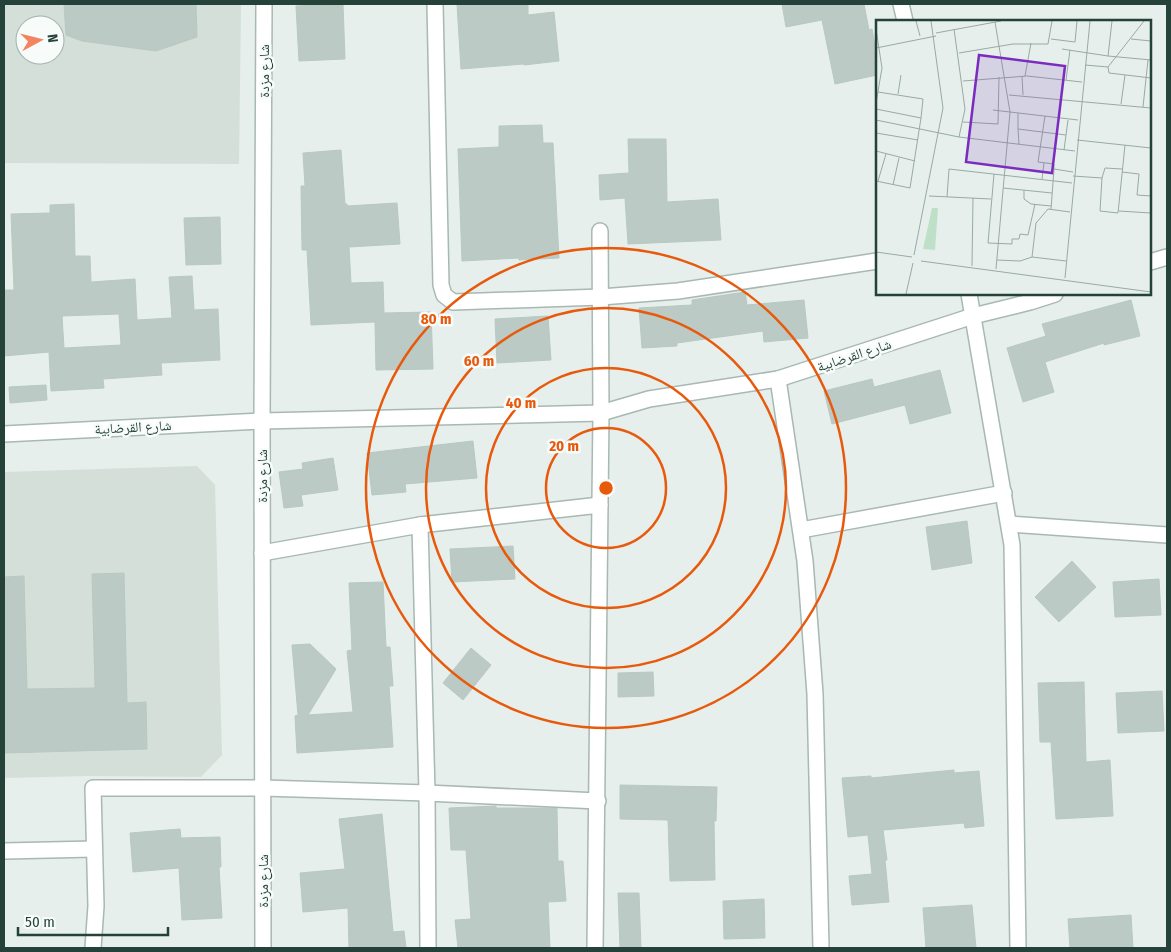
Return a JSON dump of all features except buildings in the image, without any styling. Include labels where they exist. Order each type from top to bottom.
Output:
[{"type":"street","name":"شارع مزدة","points":[[263,948],[262,421],[264,4]]},
{"type":"street","points":[[434,4],[441,285],[444,295],[453,302],[601,297],[678,291],[876,261]]},
{"type":"street","points":[[901,4],[905,20]]},
{"type":"street","points":[[595,948],[602,413],[600,231]]},
{"type":"street","points":[[1151,262],[1167,257]]},
{"type":"street","points":[[969,295],[1012,545],[1018,948]]},
{"type":"street","name":"شارع القرضابية","points":[[4,434],[262,421],[602,413],[649,399],[778,379],[974,316],[1051,295]]},
{"type":"street","points":[[778,379],[805,561],[815,694],[821,948]]},
{"type":"street","points":[[801,530],[1004,493]]},
{"type":"street","points":[[262,553],[420,525],[600,505]]},
{"type":"street","points":[[1009,524],[1167,535]]},
{"type":"street","points":[[420,525],[427,794],[428,948]]},
{"type":"street","points":[[93,948],[96,906],[93,788],[263,788],[598,801]]},
{"type":"street","points":[[4,851],[94,849]]},
{"type":"shaded area","points":[[4,4],[241,4],[239,164],[4,163]]},
{"type":"shaded area","points":[[197,466],[215,485],[222,755],[201,777],[87,776],[4,778],[4,472]]}]
